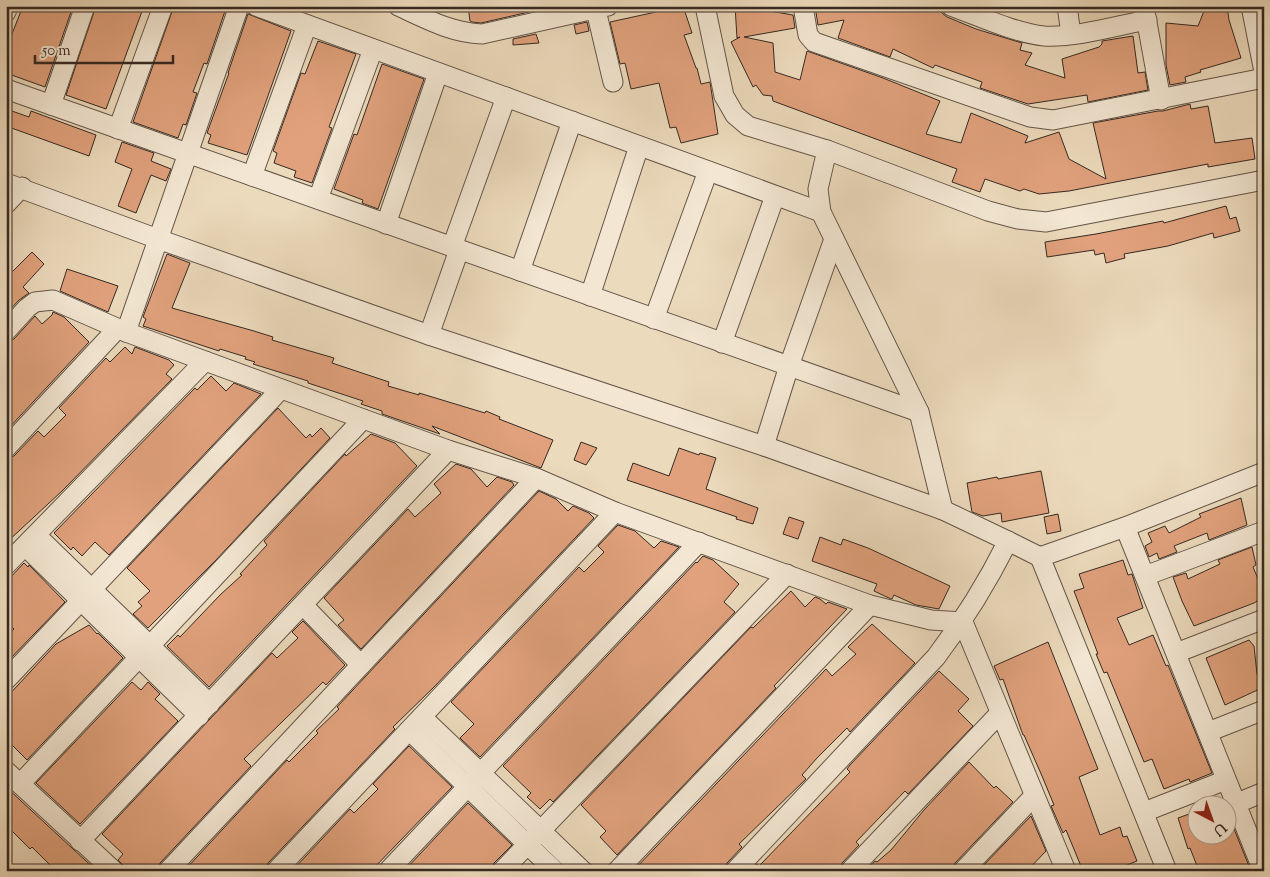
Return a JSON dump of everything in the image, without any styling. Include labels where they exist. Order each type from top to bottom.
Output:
[{"type":"street","points":[[6,12],[8,6]]},
{"type":"street","points":[[51,105],[85,6]]},
{"type":"street","points":[[118,129],[163,6]]},
{"type":"street","points":[[6,448],[122,331],[158,239],[239,6]]},
{"type":"street","points":[[256,6],[821,212]]},
{"type":"street","points":[[398,6],[446,28],[465,33],[482,34],[599,7],[613,82]]},
{"type":"street","points":[[705,6],[724,96],[735,115],[748,126],[827,150],[988,211],[1018,219],[1046,222],[1264,180]]},
{"type":"street","points":[[803,6],[808,35],[814,42],[1030,117],[1053,120],[1264,78]]},
{"type":"street","points":[[951,6],[983,12],[1032,34],[1046,36],[1071,34],[1145,13],[1161,100]]},
{"type":"street","points":[[1067,6],[1071,34]]},
{"type":"street","points":[[1251,6],[1264,72]]},
{"type":"street","points":[[252,176],[306,25]]},
{"type":"street","points":[[318,200],[373,49]]},
{"type":"street","points":[[386,224],[438,73]]},
{"type":"street","points":[[6,89],[919,412]]},
{"type":"street","points":[[429,335],[506,97]]},
{"type":"street","points":[[520,271],[572,122]]},
{"type":"street","points":[[590,296],[639,146]]},
{"type":"street","points":[[827,150],[818,189],[821,212],[919,412],[943,510]]},
{"type":"street","points":[[654,319],[708,171]]},
{"type":"street","points":[[6,204],[14,185],[158,239],[429,335],[764,446],[943,510],[1040,557],[1167,871]]},
{"type":"street","points":[[722,343],[775,196]]},
{"type":"street","points":[[764,446],[789,366],[834,240]]},
{"type":"street","points":[[6,331],[35,302],[52,300],[122,331],[448,450],[536,478],[615,512],[870,605],[931,620],[963,622]]},
{"type":"street","points":[[6,566],[205,361]]},
{"type":"street","points":[[6,680],[281,389]]},
{"type":"street","points":[[114,871],[13,778],[144,651],[363,419]]},
{"type":"street","points":[[80,841],[448,450]]},
{"type":"street","points":[[1040,557],[1125,527],[1264,472]]},
{"type":"street","points":[[168,871],[536,478]]},
{"type":"street","points":[[276,871],[615,512]]},
{"type":"street","points":[[1125,527],[1231,794]]},
{"type":"street","points":[[1145,576],[1264,531]]},
{"type":"street","points":[[30,541],[204,710]]},
{"type":"street","points":[[736,871],[936,657],[963,622],[991,576],[1008,541]]},
{"type":"street","points":[[388,871],[699,542]]},
{"type":"street","points":[[502,871],[787,574]]},
{"type":"street","points":[[303,605],[361,665]]},
{"type":"street","points":[[617,871],[870,605]]},
{"type":"street","points":[[1176,654],[1264,619]]},
{"type":"street","points":[[963,622],[1066,871]]},
{"type":"street","points":[[1208,732],[1264,710]]},
{"type":"street","points":[[850,871],[1000,713]]},
{"type":"street","points":[[416,723],[474,780],[528,844],[555,871]]},
{"type":"street","points":[[474,780],[541,830],[583,871]]},
{"type":"street","points":[[1144,812],[1226,780]]},
{"type":"street","points":[[1238,803],[1264,792]]},
{"type":"street","points":[[963,871],[1034,796]]},
{"type":"street","points":[[1238,811],[1263,871]]},
{"type":"building","points":[[23,6],[73,6],[45,87],[6,73],[6,49]]},
{"type":"building","points":[[96,6],[144,6],[106,109],[66,95]]},
{"type":"building","points":[[174,6],[213,6],[225,11],[207,64],[204,63],[193,92],[197,93],[186,125],[183,124],[178,138],[133,122]]},
{"type":"building","points":[[468,6],[527,6],[529,12],[481,23],[470,21]]},
{"type":"building","points":[[672,6],[683,6],[692,33],[684,35],[701,84],[710,82],[718,134],[681,143],[676,127],[670,128],[659,83],[631,89],[625,63],[620,64],[610,22],[656,12]]},
{"type":"building","points":[[735,6],[764,6],[764,10],[793,15],[795,28],[744,37],[773,43],[775,72],[800,80],[807,51],[940,101],[926,134],[961,143],[971,113],[1028,136],[1025,143],[1059,132],[1069,159],[1106,179],[1093,123],[1163,111],[1190,104],[1191,109],[1208,106],[1215,143],[1252,138],[1255,159],[1208,167],[1208,164],[1069,191],[1039,194],[1024,189],[1020,191],[985,179],[980,192],[952,182],[957,169],[773,101],[772,96],[763,95],[756,85],[753,87],[731,42],[740,37],[737,38]]},
{"type":"building","points":[[815,6],[940,6],[942,13],[947,17],[976,29],[1022,43],[1020,50],[1032,53],[1025,65],[1065,78],[1062,59],[1099,47],[1102,41],[1133,36],[1138,73],[1145,72],[1148,90],[1088,102],[1087,95],[1028,104],[980,88],[982,82],[935,65],[933,68],[893,49],[890,57],[838,38],[844,20],[818,25]]},
{"type":"building","points":[[1206,6],[1227,6],[1229,20],[1241,58],[1200,70],[1201,72],[1185,77],[1186,82],[1170,85],[1166,65],[1166,23],[1198,26]]},
{"type":"building","points":[[248,14],[291,31],[247,155],[208,143],[211,135],[207,133]]},
{"type":"building","points":[[587,22],[589,31],[576,34],[574,25]]},
{"type":"building","points":[[536,34],[539,43],[513,45],[513,39]]},
{"type":"building","points":[[318,41],[356,54],[329,127],[332,128],[312,183],[294,177],[296,171],[274,163],[277,153],[273,151],[301,73],[305,74]]},
{"type":"building","points":[[382,64],[424,79],[378,209],[362,203],[363,200],[334,189],[354,134],[357,135]]},
{"type":"building","points":[[6,109],[29,117],[31,111],[96,135],[89,156],[6,126]]},
{"type":"building","points":[[122,142],[154,153],[151,161],[171,169],[166,181],[151,175],[136,213],[118,206],[132,169],[115,162]]},
{"type":"building","points":[[1226,206],[1230,219],[1236,217],[1240,231],[1214,238],[1213,233],[1168,246],[1124,254],[1125,258],[1106,263],[1104,253],[1095,255],[1094,250],[1047,257],[1045,242],[1163,221],[1164,223]]},
{"type":"building","points":[[32,252],[44,264],[23,287],[29,293],[19,300],[6,314],[6,278]]},
{"type":"building","points":[[167,254],[190,263],[172,308],[254,331],[273,337],[272,340],[334,358],[332,363],[389,382],[388,386],[419,395],[419,393],[485,413],[486,411],[500,417],[499,419],[553,440],[541,468],[432,426],[440,434],[382,414],[382,411],[361,404],[363,401],[253,364],[255,362],[245,359],[246,357],[220,349],[219,351],[143,326],[146,319],[143,317]]},
{"type":"building","points":[[67,269],[118,286],[108,312],[60,291]]},
{"type":"building","points":[[53,312],[64,317],[89,342],[6,431],[6,342],[14,339],[35,316],[42,324]]},
{"type":"building","points":[[125,347],[132,354],[135,347],[169,360],[174,365],[166,374],[172,379],[62,491],[6,543],[6,459],[14,456],[38,431],[44,437],[66,415],[59,408],[106,358],[110,362]]},
{"type":"building","points":[[211,376],[226,391],[234,383],[261,394],[109,555],[95,542],[82,556],[73,547],[71,550],[54,533],[195,388],[197,390]]},
{"type":"building","points":[[278,408],[306,438],[310,434],[312,437],[321,428],[330,438],[216,560],[148,628],[133,614],[142,606],[138,602],[150,591],[127,568]]},
{"type":"building","points":[[371,434],[395,443],[417,466],[209,687],[167,646],[178,635],[180,637],[242,575],[240,574],[267,545],[264,541],[345,454],[346,456]]},
{"type":"building","points":[[581,442],[597,448],[586,465],[574,460]]},
{"type":"building","points":[[679,448],[699,455],[700,453],[716,458],[706,489],[758,508],[753,524],[627,480],[633,463],[669,476]]},
{"type":"building","points":[[456,464],[471,469],[487,487],[497,477],[512,482],[514,485],[361,649],[338,625],[344,620],[324,598],[408,509],[415,517],[441,493],[434,484]]},
{"type":"building","points":[[1041,471],[1049,513],[1002,522],[1001,513],[983,516],[972,512],[967,483]]},
{"type":"building","points":[[539,491],[556,499],[568,511],[573,506],[589,513],[594,518],[435,686],[393,727],[395,729],[268,863],[265,871],[184,871],[287,760],[289,762],[318,733],[316,731],[339,709],[337,707]]},
{"type":"building","points":[[1241,498],[1247,525],[1209,540],[1207,533],[1174,546],[1177,552],[1159,559],[1157,553],[1149,557],[1145,546],[1152,542],[1148,533],[1165,526],[1169,533],[1201,517],[1199,514]]},
{"type":"building","points":[[1058,514],[1061,531],[1047,534],[1044,517]]},
{"type":"building","points":[[789,517],[804,522],[798,539],[783,534]]},
{"type":"building","points":[[618,525],[635,531],[654,548],[661,541],[679,547],[480,757],[460,738],[474,724],[451,702],[579,567],[584,572],[604,552],[598,546]]},
{"type":"building","points":[[820,537],[841,545],[843,539],[868,548],[950,586],[939,609],[916,605],[894,595],[891,599],[874,591],[877,584],[812,561]]},
{"type":"building","points":[[1252,547],[1256,565],[1253,567],[1264,597],[1254,603],[1194,626],[1173,577],[1186,573],[1188,579],[1220,564],[1218,560]]},
{"type":"building","points":[[703,556],[713,560],[739,584],[724,602],[735,612],[553,802],[550,799],[540,809],[527,797],[531,793],[503,766]]},
{"type":"building","points":[[1123,560],[1128,575],[1132,574],[1143,608],[1117,618],[1129,645],[1153,635],[1166,666],[1168,665],[1212,773],[1190,782],[1189,779],[1164,789],[1152,759],[1144,762],[1107,672],[1104,673],[1096,654],[1098,654],[1074,591],[1084,588],[1079,574]]},
{"type":"building","points":[[24,563],[28,567],[29,565],[65,602],[6,663],[6,637],[14,629],[6,622],[6,582]]},
{"type":"building","points":[[791,591],[805,607],[815,597],[826,604],[828,602],[847,609],[774,686],[776,688],[617,855],[600,837],[606,831],[581,805],[751,627],[753,628]]},
{"type":"building","points":[[303,621],[345,665],[326,685],[323,682],[244,759],[251,766],[160,863],[157,871],[125,871],[125,867],[118,860],[123,854],[102,834],[272,653],[277,658],[298,638],[292,632]]},
{"type":"building","points":[[872,624],[915,663],[850,732],[847,728],[817,758],[802,775],[806,779],[739,844],[742,847],[727,863],[724,871],[633,871],[826,669],[832,676],[856,654],[848,647]]},
{"type":"building","points":[[89,625],[123,658],[27,760],[6,739],[6,698],[56,644]]},
{"type":"building","points":[[1249,640],[1254,646],[1257,674],[1264,672],[1264,687],[1225,705],[1206,658]]},
{"type":"building","points":[[1048,642],[1098,769],[1079,777],[1100,835],[1120,827],[1123,837],[1127,836],[1137,861],[1112,871],[1083,871],[1066,830],[1063,833],[1051,806],[1054,805],[1023,735],[1003,679],[1000,680],[994,666]]},
{"type":"building","points":[[939,671],[969,699],[958,711],[973,726],[908,794],[905,791],[856,842],[859,845],[842,863],[839,871],[751,871],[757,864],[759,866],[850,772],[847,769],[850,765]]},
{"type":"building","points":[[132,682],[141,690],[148,682],[160,694],[155,699],[178,721],[80,824],[36,783]]},
{"type":"building","points":[[409,746],[452,787],[371,871],[292,871],[350,809],[354,813],[378,789],[373,784]]},
{"type":"building","points":[[969,762],[994,788],[996,786],[1013,802],[955,863],[952,869],[950,871],[866,871],[875,861],[877,862],[891,850],[924,810]]},
{"type":"building","points":[[6,787],[97,871],[56,871],[32,847],[30,849],[6,825]]},
{"type":"building","points":[[468,803],[512,845],[494,863],[491,871],[406,871],[405,870]]},
{"type":"building","points":[[1188,814],[1188,844],[1238,844],[1238,839],[1251,871],[1199,871],[1190,848],[1188,849],[1178,818]]},
{"type":"building","points":[[1031,816],[1046,851],[1027,871],[984,871],[981,868]]}]
